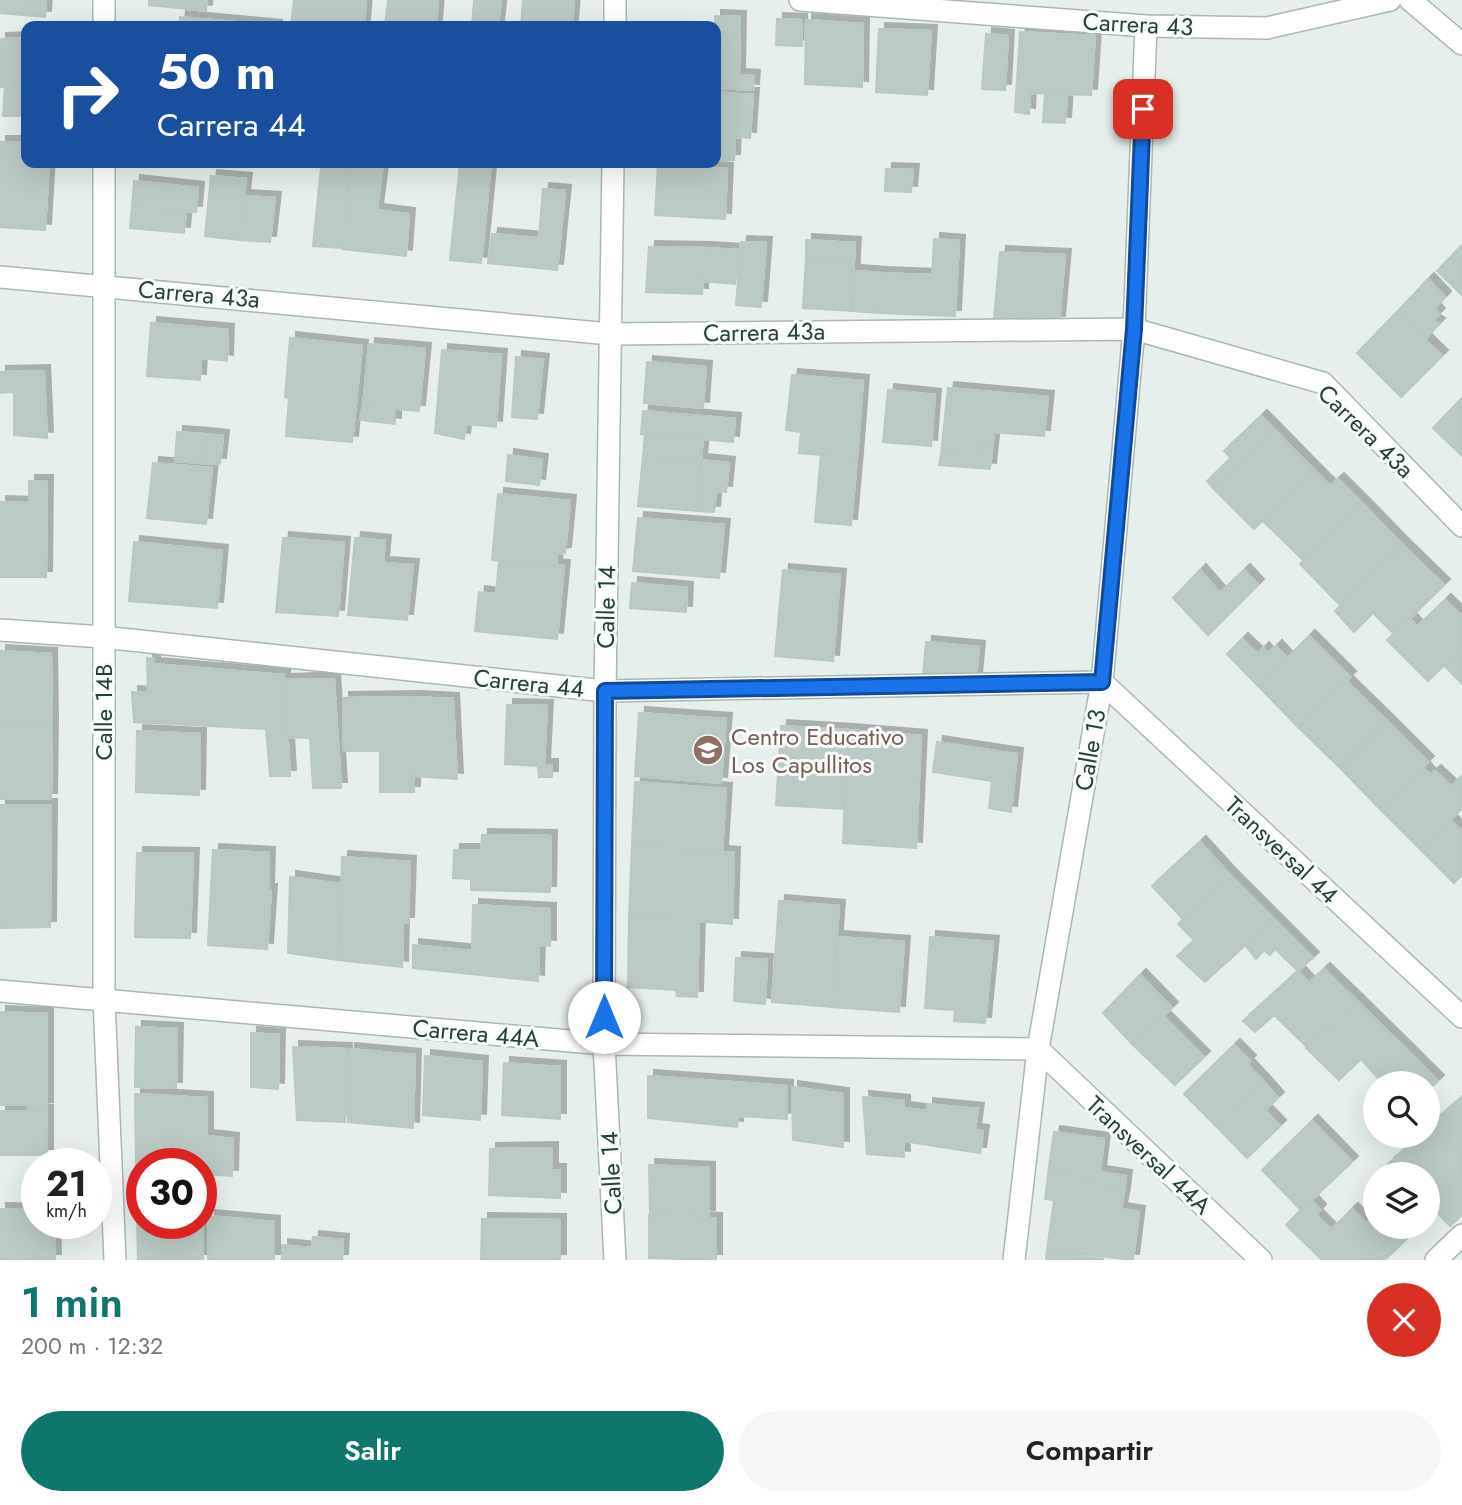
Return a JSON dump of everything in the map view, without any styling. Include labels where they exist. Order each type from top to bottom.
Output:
[{"type":"street","points":[[104,0],[104,21]]},
{"type":"street","points":[[615,0],[615,21]]},
{"type":"street","name":"Carrera 43","points":[[800,0],[1146,26],[1267,28],[1390,0]]},
{"type":"street","points":[[1410,0],[1461,42]]},
{"type":"street","name":"Calle 13","points":[[1014,1260],[1038,1049],[1102,682],[1134,329],[1146,26]]},
{"type":"street","name":"Calle 14B","points":[[104,168],[104,999],[116,1260]]},
{"type":"street","name":"Calle 14","points":[[612,168],[605,691],[604,1044],[615,1260]]},
{"type":"street","name":"Carrera 43a","points":[[0,277],[610,334],[1134,329],[1323,383],[1462,526]]},
{"type":"street","name":"Carrera 44","points":[[0,630],[103,637],[605,691],[1102,682]]},
{"type":"street","name":"Transversal 44","points":[[1102,682],[1462,1017]]},
{"type":"street","name":"Carrera 44A","points":[[0,991],[604,1044],[1038,1049]]},
{"type":"street","name":"Transversal 44A","points":[[1038,1049],[1261,1260]]},
{"type":"street","points":[[1436,1260],[1462,1235]]},
{"type":"building","points":[[0,0],[46,0],[45,17],[0,13]]},
{"type":"building","points":[[149,0],[207,0],[206,11],[149,5]]},
{"type":"building","points":[[294,0],[366,0],[364,21],[292,21]]},
{"type":"building","points":[[388,0],[438,0],[436,21],[386,21]]},
{"type":"building","points":[[474,0],[501,0],[499,21],[472,21]]},
{"type":"building","points":[[523,0],[574,0],[572,21],[521,21]]},
{"type":"building","points":[[715,16],[740,17],[739,75],[754,76],[753,90],[721,88],[721,21],[715,21]]},
{"type":"building","points":[[180,17],[223,21],[180,21]]},
{"type":"building","points":[[777,19],[801,20],[802,46],[776,45]]},
{"type":"building","points":[[806,20],[863,24],[862,87],[805,84]]},
{"type":"building","points":[[879,29],[931,31],[927,95],[876,92]]},
{"type":"building","points":[[1020,32],[1095,36],[1091,95],[1030,93],[1029,114],[1015,112]]},
{"type":"building","points":[[986,34],[1008,36],[1005,90],[982,89]]},
{"type":"building","points":[[21,38],[21,87],[0,87],[0,39]]},
{"type":"building","points":[[5,87],[21,87],[21,116],[3,116]]},
{"type":"building","points":[[721,92],[738,94],[737,121],[751,122],[750,138],[735,137],[734,160],[721,160]]},
{"type":"building","points":[[738,94],[753,94],[751,122],[737,121]]},
{"type":"building","points":[[1045,94],[1067,94],[1065,123],[1043,122]]},
{"type":"building","points":[[0,142],[21,142],[21,168],[49,168],[45,230],[0,227]]},
{"type":"building","points":[[321,168],[350,169],[342,248],[313,246]]},
{"type":"building","points":[[350,168],[382,168],[377,210],[409,214],[406,256],[342,249]]},
{"type":"building","points":[[459,168],[490,168],[481,263],[450,260]]},
{"type":"building","points":[[658,168],[727,169],[725,219],[655,215]]},
{"type":"building","points":[[886,169],[913,170],[911,192],[885,191]]},
{"type":"building","points":[[211,176],[246,179],[239,240],[205,236]]},
{"type":"building","points":[[134,181],[198,188],[196,212],[132,206]]},
{"type":"building","points":[[543,189],[565,191],[557,270],[488,263],[492,234],[539,238]]},
{"type":"building","points":[[244,196],[275,198],[270,242],[239,240]]},
{"type":"building","points":[[132,206],[186,212],[184,233],[130,228]]},
{"type":"building","points":[[934,239],[959,241],[955,316],[879,313],[881,273],[932,275]]},
{"type":"building","points":[[806,240],[855,243],[854,261],[806,258]]},
{"type":"building","points":[[741,242],[766,243],[761,307],[736,305]]},
{"type":"building","points":[[1462,245],[1462,295],[1437,271]]},
{"type":"building","points":[[649,247],[705,248],[702,294],[646,292]]},
{"type":"building","points":[[705,248],[738,250],[735,284],[702,281]]},
{"type":"building","points":[[1000,252],[1065,255],[1059,322],[994,319]]},
{"type":"building","points":[[806,258],[854,261],[852,311],[803,308]]},
{"type":"building","points":[[854,271],[881,273],[879,313],[852,311]]},
{"type":"building","points":[[1428,279],[1445,297],[1434,309],[1439,314],[1433,320],[1439,324],[1425,339],[1397,312]]},
{"type":"building","points":[[1397,312],[1442,356],[1401,397],[1357,353]]},
{"type":"building","points":[[151,323],[228,330],[227,361],[201,358],[200,380],[147,376]]},
{"type":"building","points":[[290,338],[362,346],[352,442],[286,436],[289,398],[285,397]]},
{"type":"building","points":[[369,344],[425,349],[419,411],[363,406]]},
{"type":"building","points":[[442,350],[501,355],[496,427],[466,424],[464,439],[435,433]]},
{"type":"building","points":[[516,357],[543,360],[537,419],[512,417]]},
{"type":"building","points":[[647,362],[706,367],[703,408],[644,403]]},
{"type":"building","points":[[44,371],[47,438],[14,435],[14,392],[0,393],[0,372]]},
{"type":"building","points":[[792,375],[863,381],[857,458],[799,453],[801,432],[786,430]]},
{"type":"building","points":[[948,388],[1048,397],[1044,436],[994,432],[993,441],[979,440],[977,457],[941,454]]},
{"type":"building","points":[[888,390],[935,395],[931,446],[883,442]]},
{"type":"building","points":[[1462,398],[1462,456],[1433,428]]},
{"type":"building","points":[[363,406],[395,409],[395,424],[360,420]]},
{"type":"building","points":[[643,411],[735,419],[733,442],[641,434]]},
{"type":"building","points":[[1261,416],[1274,429],[1213,488],[1207,481],[1231,458],[1224,451]]},
{"type":"building","points":[[1274,429],[1314,470],[1254,529],[1213,488]]},
{"type":"building","points":[[177,432],[203,434],[200,463],[175,461]]},
{"type":"building","points":[[203,434],[223,436],[220,464],[200,463]]},
{"type":"building","points":[[645,434],[703,439],[701,460],[643,456]]},
{"type":"building","points":[[979,440],[993,441],[990,469],[939,465],[941,454],[977,457]]},
{"type":"building","points":[[821,454],[857,458],[851,525],[815,522]]},
{"type":"building","points":[[508,455],[542,460],[539,485],[506,481]]},
{"type":"building","points":[[643,456],[701,460],[697,511],[638,506]]},
{"type":"building","points":[[701,460],[729,463],[726,492],[716,491],[714,512],[697,511]]},
{"type":"building","points":[[153,463],[212,468],[206,524],[147,518]]},
{"type":"building","points":[[1314,470],[1330,486],[1338,479],[1363,504],[1304,561],[1262,520]]},
{"type":"building","points":[[29,481],[47,481],[46,577],[0,577],[0,502],[29,503]]},
{"type":"building","points":[[498,494],[570,501],[565,553],[557,554],[556,566],[492,560]]},
{"type":"building","points":[[1363,504],[1403,545],[1340,605],[1300,564]]},
{"type":"building","points":[[638,518],[724,525],[719,578],[633,571]]},
{"type":"building","points":[[283,538],[344,543],[338,616],[276,612]]},
{"type":"building","points":[[355,538],[385,541],[383,563],[413,565],[407,620],[348,615]]},
{"type":"building","points":[[134,542],[222,551],[217,608],[129,601]]},
{"type":"building","points":[[1403,545],[1444,585],[1394,634],[1373,613],[1354,632],[1335,611]]},
{"type":"building","points":[[499,561],[564,566],[557,639],[475,631],[479,592],[496,594]]},
{"type":"building","points":[[783,570],[840,575],[833,661],[775,656]]},
{"type":"building","points":[[1200,570],[1220,593],[1244,570],[1258,585],[1208,635],[1173,598]]},
{"type":"building","points":[[632,583],[687,588],[686,612],[630,608]]},
{"type":"building","points":[[1445,600],[1462,617],[1462,648],[1428,681],[1387,640],[1410,618],[1417,627]]},
{"type":"building","points":[[1309,636],[1350,677],[1299,728],[1259,687]]},
{"type":"building","points":[[1242,639],[1258,654],[1263,648],[1268,654],[1276,646],[1287,658],[1259,687],[1227,654]]},
{"type":"building","points":[[926,642],[979,647],[976,680],[923,675]]},
{"type":"building","points":[[1462,648],[1462,684],[1444,665]]},
{"type":"building","points":[[0,651],[51,654],[52,724],[0,721]]},
{"type":"building","points":[[147,658],[154,659],[154,664],[284,675],[290,776],[270,776],[266,729],[134,722],[132,692],[148,693]]},
{"type":"building","points":[[334,679],[341,788],[313,788],[310,738],[287,737],[285,680]]},
{"type":"building","points":[[1346,681],[1387,721],[1340,768],[1299,728]]},
{"type":"building","points":[[414,697],[453,699],[457,779],[414,776]]},
{"type":"building","points":[[414,697],[414,792],[380,792],[380,751],[344,751],[343,698]]},
{"type":"building","points":[[507,705],[547,706],[544,765],[552,765],[552,777],[539,777],[538,766],[505,764]]},
{"type":"building","points":[[639,713],[726,719],[721,783],[635,776]]},
{"type":"building","points":[[0,721],[52,724],[51,799],[0,799]]},
{"type":"building","points":[[1387,721],[1428,762],[1380,809],[1340,768]]},
{"type":"building","points":[[781,726],[848,730],[844,809],[776,805]]},
{"type":"building","points":[[848,730],[921,736],[916,848],[843,843]]},
{"type":"building","points":[[137,731],[200,734],[199,795],[136,792]]},
{"type":"building","points":[[937,742],[1017,754],[1011,812],[989,808],[992,781],[933,772]]},
{"type":"building","points":[[1423,767],[1430,775],[1435,771],[1452,787],[1462,775],[1462,808],[1421,850],[1380,809]]},
{"type":"building","points":[[635,782],[726,789],[722,852],[632,845]]},
{"type":"building","points":[[0,805],[51,805],[50,927],[0,928]]},
{"type":"building","points":[[1450,820],[1462,832],[1462,875],[1454,883],[1421,850]]},
{"type":"building","points":[[482,835],[551,836],[550,892],[471,890],[471,879],[453,878],[454,850],[481,850]]},
{"type":"building","points":[[1200,842],[1231,876],[1183,919],[1152,886]]},
{"type":"building","points":[[632,845],[734,853],[732,924],[629,916]]},
{"type":"building","points":[[213,850],[269,853],[268,890],[271,890],[267,949],[208,945]]},
{"type":"building","points":[[137,853],[193,854],[190,938],[135,937]]},
{"type":"building","points":[[342,857],[410,862],[408,923],[403,923],[402,967],[339,960]]},
{"type":"building","points":[[1231,876],[1274,919],[1205,982],[1177,956],[1195,941],[1178,924]]},
{"type":"building","points":[[290,877],[341,884],[339,960],[288,953]]},
{"type":"building","points":[[779,901],[839,906],[832,1007],[772,1002]]},
{"type":"building","points":[[473,905],[550,909],[550,946],[539,945],[538,981],[413,968],[413,945],[472,951]]},
{"type":"building","points":[[629,916],[699,921],[697,997],[677,996],[676,990],[628,987]]},
{"type":"building","points":[[1274,919],[1313,958],[1298,971],[1275,949],[1270,955],[1264,950],[1256,959],[1246,946]]},
{"type":"building","points":[[837,937],[904,942],[899,1012],[832,1007]]},
{"type":"building","points":[[930,937],[993,942],[985,1023],[954,1021],[955,1010],[925,1008]]},
{"type":"building","points":[[736,958],[767,960],[765,1004],[734,1001]]},
{"type":"building","points":[[1324,969],[1357,1001],[1307,1047],[1274,1015],[1255,1032],[1243,1021],[1298,971],[1309,983]]},
{"type":"building","points":[[1140,975],[1172,1008],[1133,1045],[1103,1013]]},
{"type":"building","points":[[1357,1001],[1406,1049],[1383,1071],[1372,1071],[1361,1059],[1339,1080],[1306,1048]]},
{"type":"building","points":[[0,1012],[47,1014],[47,1108],[29,1110],[27,1104],[0,1105]]},
{"type":"building","points":[[1163,1016],[1204,1057],[1175,1085],[1133,1045]]},
{"type":"building","points":[[136,1027],[177,1029],[176,1088],[135,1087]]},
{"type":"building","points":[[251,1033],[279,1035],[278,1089],[251,1087]]},
{"type":"building","points":[[1234,1045],[1250,1061],[1247,1064],[1262,1080],[1215,1125],[1184,1094]]},
{"type":"building","points":[[293,1047],[346,1049],[345,1122],[297,1120]]},
{"type":"building","points":[[349,1049],[415,1055],[413,1128],[348,1122]]},
{"type":"building","points":[[1406,1049],[1428,1071],[1383,1071]]},
{"type":"building","points":[[425,1056],[482,1062],[480,1120],[423,1115]]},
{"type":"building","points":[[504,1063],[560,1067],[560,1119],[502,1115]]},
{"type":"building","points":[[648,1076],[787,1086],[787,1119],[738,1116],[737,1127],[648,1118]]},
{"type":"building","points":[[1262,1080],[1278,1098],[1265,1110],[1280,1126],[1247,1158],[1215,1125]]},
{"type":"building","points":[[792,1087],[843,1094],[843,1147],[793,1140]]},
{"type":"building","points":[[135,1094],[207,1098],[207,1136],[233,1139],[232,1176],[217,1175],[217,1148],[136,1148]]},
{"type":"building","points":[[863,1097],[904,1101],[904,1108],[927,1111],[927,1104],[978,1109],[975,1130],[983,1131],[980,1153],[903,1141],[904,1157],[867,1154]]},
{"type":"building","points":[[1462,1097],[1462,1156],[1440,1135],[1440,1116]]},
{"type":"building","points":[[0,1111],[47,1111],[47,1148],[21,1148],[21,1155],[0,1155]]},
{"type":"building","points":[[1312,1121],[1352,1162],[1301,1210],[1262,1170]]},
{"type":"building","points":[[1054,1132],[1104,1139],[1100,1172],[1126,1176],[1124,1193],[1049,1167]]},
{"type":"building","points":[[1440,1135],[1462,1156],[1462,1215],[1450,1226],[1440,1216],[1440,1162],[1390,1162],[1406,1148],[1440,1148]]},
{"type":"building","points":[[552,1148],[552,1170],[560,1170],[560,1198],[489,1195],[490,1149]]},
{"type":"building","points":[[649,1165],[709,1168],[709,1216],[650,1213]]},
{"type":"building","points":[[1049,1167],[1124,1193],[1121,1209],[1139,1212],[1133,1260],[1047,1250],[1054,1200],[1045,1199]]},
{"type":"building","points":[[1311,1200],[1320,1210],[1316,1215],[1331,1230],[1352,1209],[1363,1220],[1363,1239],[1382,1239],[1394,1251],[1385,1260],[1322,1260],[1286,1225]]},
{"type":"building","points":[[0,1209],[21,1210],[21,1239],[54,1239],[55,1260],[0,1260]]},
{"type":"building","points":[[649,1215],[716,1219],[716,1260],[649,1258]]},
{"type":"building","points":[[217,1217],[274,1222],[274,1260],[208,1260],[208,1239],[217,1239]]},
{"type":"building","points":[[482,1219],[560,1220],[560,1260],[481,1260]]},
{"type":"building","points":[[313,1237],[343,1240],[342,1260],[282,1260],[282,1245],[312,1248]]},
{"type":"building","points":[[137,1239],[203,1239],[203,1260],[138,1260]]},
{"type":"building","points":[[1382,1239],[1406,1239],[1394,1251]]},
{"type":"building","points":[[1047,1251],[1103,1259],[1103,1260],[1046,1260]]},
{"type":"place","name":"Centro Educativo Los Capullitos","points":[[708,750]]},
{"type":"route","points":[[604,1017],[605,691],[1102,682],[1134,329],[1143,109]]}]
